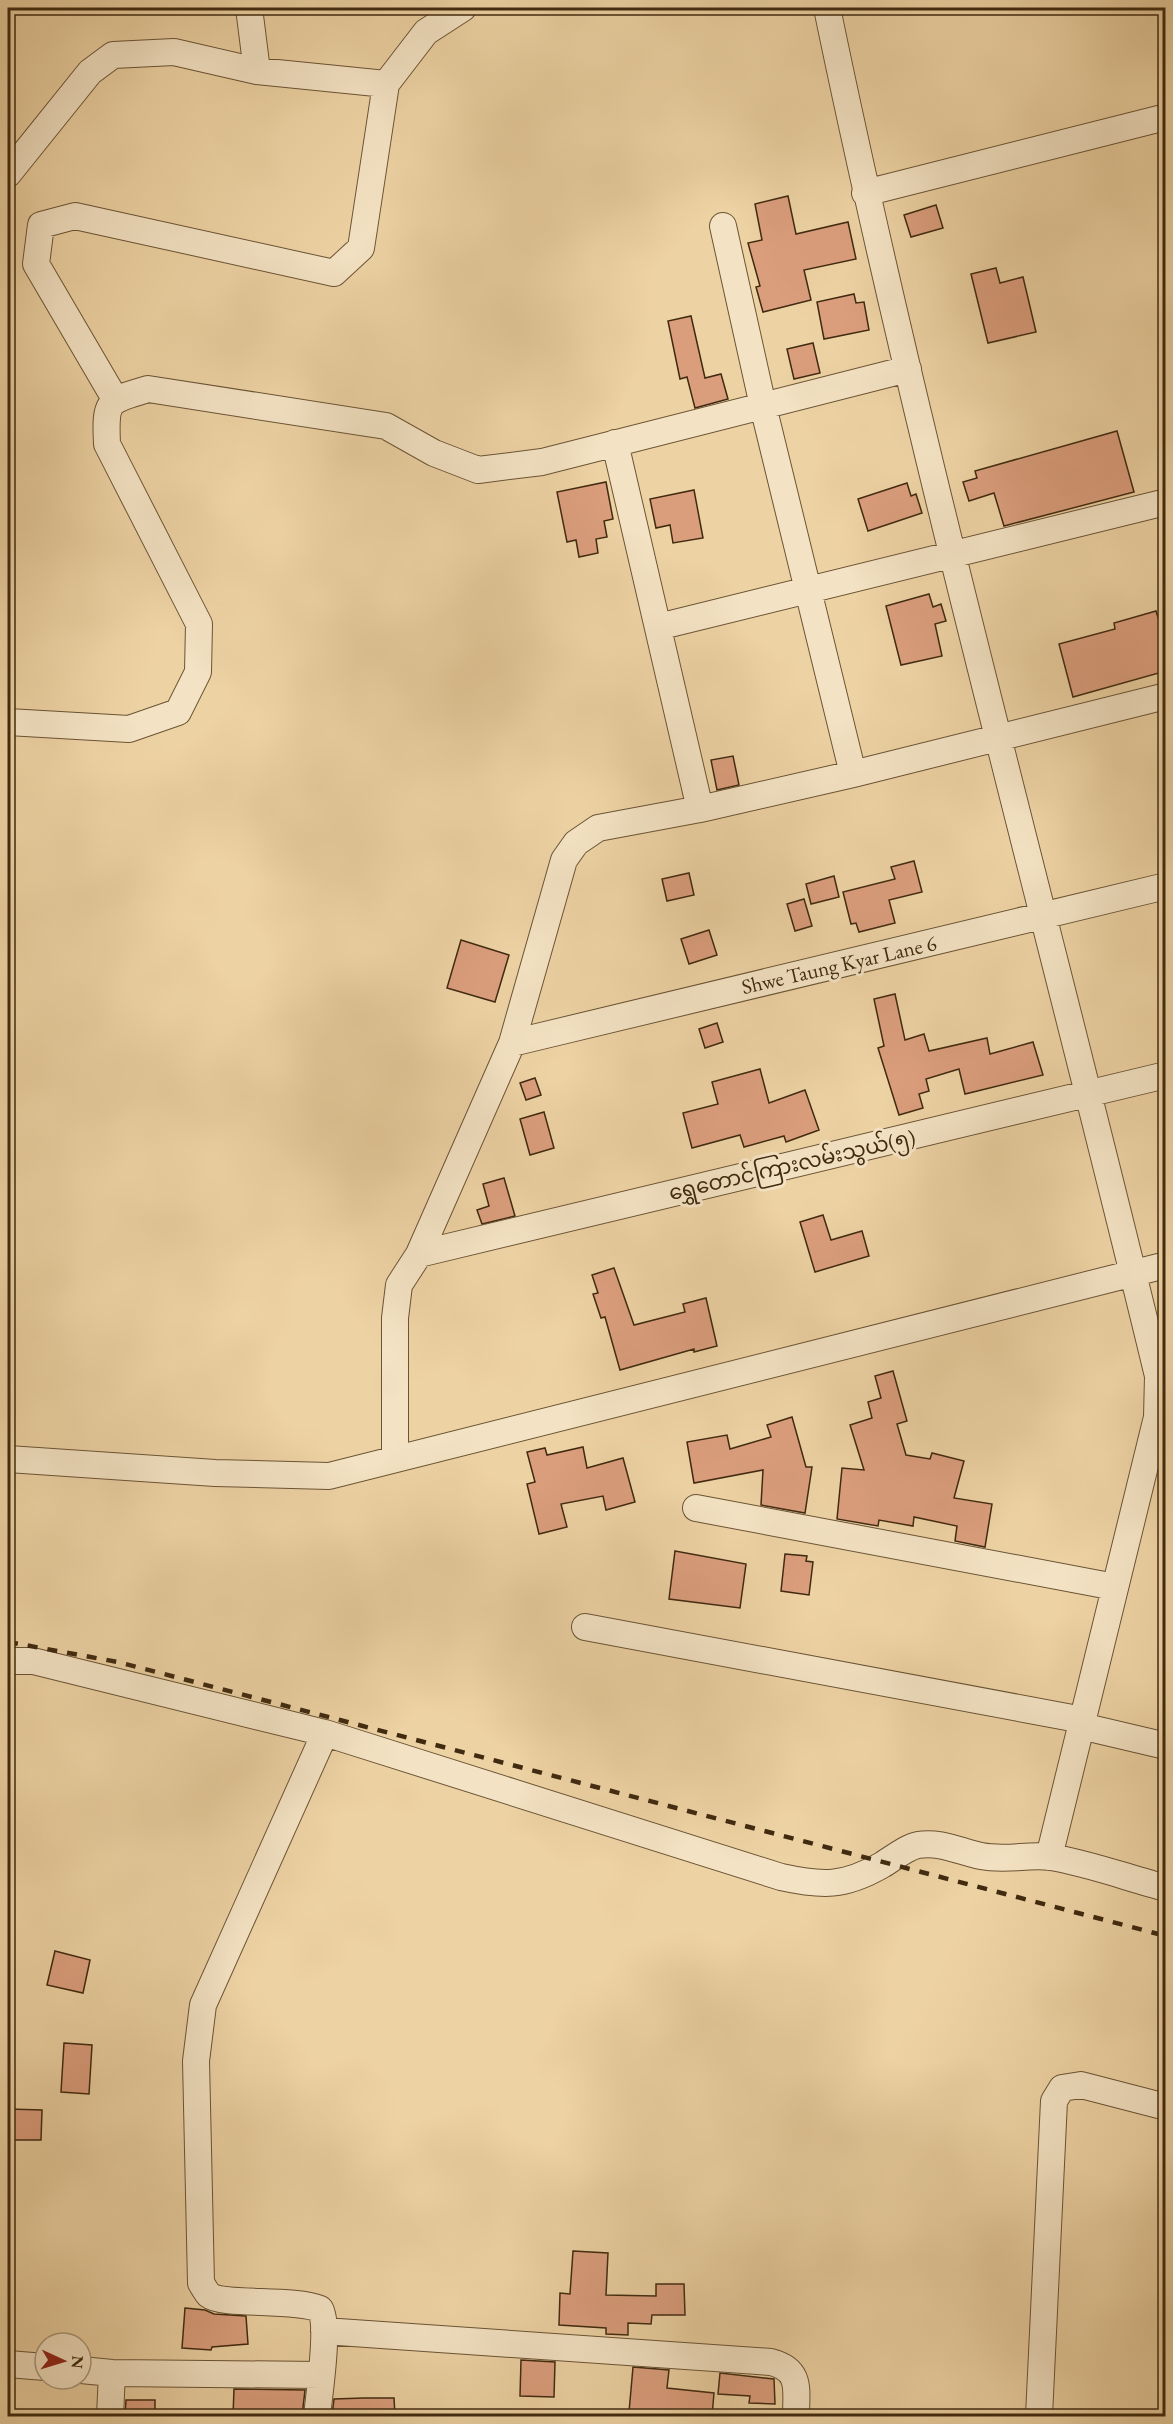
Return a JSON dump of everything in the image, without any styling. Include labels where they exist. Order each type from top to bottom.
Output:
[{"type":"street","points":[[249,8],[257,71]]},
{"type":"street","points":[[115,399],[36,264],[41,225],[75,216],[334,273],[361,248],[386,84],[426,32],[464,8]]},
{"type":"street","points":[[827,8],[865,193],[998,737],[1132,1272],[1162,1382],[1157,1417],[1049,1857]]},
{"type":"street","points":[[8,174],[90,72],[112,55],[174,52],[257,71],[386,84]]},
{"type":"street","points":[[865,193],[1166,117]]},
{"type":"street","points":[[723,226],[763,406],[853,774]]},
{"type":"street","points":[[8,722],[129,729],[178,712],[198,672],[199,624],[107,444],[105,413],[115,399],[148,389],[386,426],[434,453],[478,470],[542,462],[908,369]]},
{"type":"street","points":[[615,443],[700,809]]},
{"type":"street","points":[[658,627],[1166,502]]},
{"type":"street","points":[[395,1458],[396,1318],[399,1285],[418,1254],[512,1043],[564,860],[576,843],[598,828],[700,809],[853,774],[1166,696]]},
{"type":"street","name":"Shwe Taung Kyar Lane 6","points":[[512,1043],[1166,886]]},
{"type":"street","name":"ရွှေတောင်ကြားလမ်းသွယ်(၅)","points":[[418,1254],[1166,1076]]},
{"type":"street","points":[[8,1459],[215,1473],[329,1476],[1166,1265]]},
{"type":"street","points":[[696,1508],[1115,1587]]},
{"type":"street","points":[[585,1627],[1082,1723],[1166,1746]]},
{"type":"street","points":[[8,1661],[44,1664],[326,1733],[781,1877],[809,1883],[829,1885],[875,1869],[917,1845],[944,1845],[981,1856],[1010,1860],[1049,1857],[1166,1888]]},
{"type":"street","points":[[317,2416],[324,2331],[324,2315],[320,2309],[312,2306],[222,2299],[209,2295],[201,2283],[196,2061],[202,2005],[326,1733]]},
{"type":"street","points":[[1039,2416],[1053,2101],[1062,2088],[1081,2085],[1166,2107]]},
{"type":"street","points":[[324,2331],[771,2362],[785,2366],[794,2375],[796,2416]]},
{"type":"street","points":[[8,2364],[33,2366]]},
{"type":"street","points":[[93,2371],[321,2375]]},
{"type":"street","points":[[110,2416],[112,2373]]},
{"type":"building","points":[[788,196],[796,234],[848,222],[856,259],[804,270],[811,300],[763,312],[756,287],[760,286],[748,243],[762,240],[755,204]]},
{"type":"building","points":[[936,205],[943,228],[911,237],[904,215]]},
{"type":"building","points":[[996,268],[1000,283],[1023,277],[1036,332],[988,343],[971,274]]},
{"type":"building","points":[[854,294],[856,303],[864,302],[869,330],[824,339],[817,302]]},
{"type":"building","points":[[691,316],[705,378],[721,374],[728,399],[695,408],[687,377],[680,379],[668,321]]},
{"type":"building","points":[[813,343],[820,373],[794,379],[787,349]]},
{"type":"building","points":[[1117,431],[1134,492],[1004,526],[994,493],[969,501],[963,482],[977,478],[975,471]]},
{"type":"building","points":[[606,482],[613,519],[604,521],[607,537],[596,539],[598,553],[579,557],[576,540],[567,542],[557,492]]},
{"type":"building","points":[[907,483],[911,496],[916,494],[922,513],[868,531],[858,499]]},
{"type":"building","points":[[694,490],[703,538],[673,543],[670,525],[656,528],[650,499]]},
{"type":"building","points":[[929,594],[933,607],[941,604],[946,621],[935,624],[942,656],[901,665],[886,606]]},
{"type":"building","points":[[1156,611],[1166,644],[1166,671],[1073,697],[1059,644],[1115,629],[1114,623]]},
{"type":"building","points":[[733,756],[739,785],[717,790],[711,760]]},
{"type":"building","points":[[914,861],[922,892],[889,900],[895,923],[859,932],[856,923],[851,924],[843,892],[895,879],[891,867]]},
{"type":"building","points":[[689,873],[694,895],[667,901],[662,879]]},
{"type":"building","points":[[834,876],[839,897],[811,904],[806,884]]},
{"type":"building","points":[[804,899],[812,926],[795,931],[787,904]]},
{"type":"building","points":[[709,930],[717,955],[689,964],[681,939]]},
{"type":"building","points":[[461,940],[509,955],[495,1002],[447,988]]},
{"type":"building","points":[[895,994],[905,1040],[924,1034],[929,1051],[987,1038],[990,1054],[1033,1042],[1043,1075],[965,1094],[959,1069],[926,1079],[929,1091],[919,1094],[923,1108],[899,1115],[878,1048],[884,1046],[874,999]]},
{"type":"building","points":[[717,1023],[723,1042],[705,1048],[699,1029]]},
{"type":"building","points":[[760,1069],[769,1103],[805,1090],[819,1130],[786,1142],[784,1136],[744,1147],[740,1135],[692,1148],[683,1113],[718,1104],[712,1082]]},
{"type":"building","points":[[535,1078],[541,1095],[526,1100],[520,1083]]},
{"type":"building","points":[[544,1112],[554,1148],[530,1155],[520,1119]]},
{"type":"building","points":[[504,1178],[515,1216],[482,1224],[477,1210],[489,1206],[483,1184]]},
{"type":"building","points":[[823,1215],[831,1240],[862,1231],[869,1256],[815,1272],[800,1222]]},
{"type":"building","points":[[614,1268],[634,1325],[685,1312],[683,1304],[706,1298],[717,1346],[694,1352],[694,1349],[620,1370],[605,1317],[601,1318],[593,1294],[598,1293],[592,1275]]},
{"type":"building","points":[[893,1371],[907,1421],[897,1424],[906,1455],[930,1459],[932,1453],[964,1461],[954,1498],[992,1504],[985,1547],[955,1541],[957,1526],[914,1517],[913,1526],[879,1520],[878,1526],[837,1519],[842,1468],[864,1470],[850,1425],[872,1418],[868,1402],[881,1398],[875,1376]]},
{"type":"building","points":[[792,1417],[806,1467],[812,1467],[805,1513],[761,1505],[763,1470],[694,1483],[687,1442],[727,1435],[730,1449],[771,1437],[767,1425]]},
{"type":"building","points":[[583,1447],[587,1468],[623,1458],[635,1502],[606,1510],[603,1496],[561,1504],[567,1527],[539,1534],[527,1484],[535,1482],[527,1452],[545,1448],[547,1455]]},
{"type":"building","points":[[675,1551],[746,1564],[740,1608],[669,1599]]},
{"type":"building","points":[[785,1554],[807,1556],[806,1561],[813,1562],[809,1595],[781,1591]]},
{"type":"building","points":[[55,1951],[90,1960],[83,1993],[47,1985]]},
{"type":"building","points":[[64,2043],[92,2045],[89,2094],[61,2092]]},
{"type":"building","points":[[8,2109],[42,2110],[41,2140],[8,2140]]},
{"type":"building","points":[[573,2251],[608,2253],[606,2295],[656,2296],[656,2284],[684,2284],[685,2315],[652,2315],[651,2324],[628,2323],[628,2335],[606,2334],[606,2328],[559,2325],[560,2293],[570,2294]]},
{"type":"building","points":[[185,2308],[205,2310],[214,2314],[246,2316],[248,2344],[212,2347],[211,2350],[182,2348]]},
{"type":"building","points":[[521,2360],[555,2362],[554,2397],[520,2396]]},
{"type":"building","points":[[633,2367],[669,2370],[667,2388],[714,2393],[712,2416],[629,2412]]},
{"type":"building","points":[[720,2373],[774,2379],[775,2404],[749,2403],[750,2396],[718,2394]]},
{"type":"building","points":[[234,2389],[305,2390],[302,2416],[233,2416]]},
{"type":"building","points":[[394,2398],[395,2416],[332,2416],[334,2399]]},
{"type":"building","points":[[126,2400],[155,2400],[155,2416],[125,2416]]},
{"type":"railway","points":[[8,1642],[118,1662],[1166,1936]]}]
